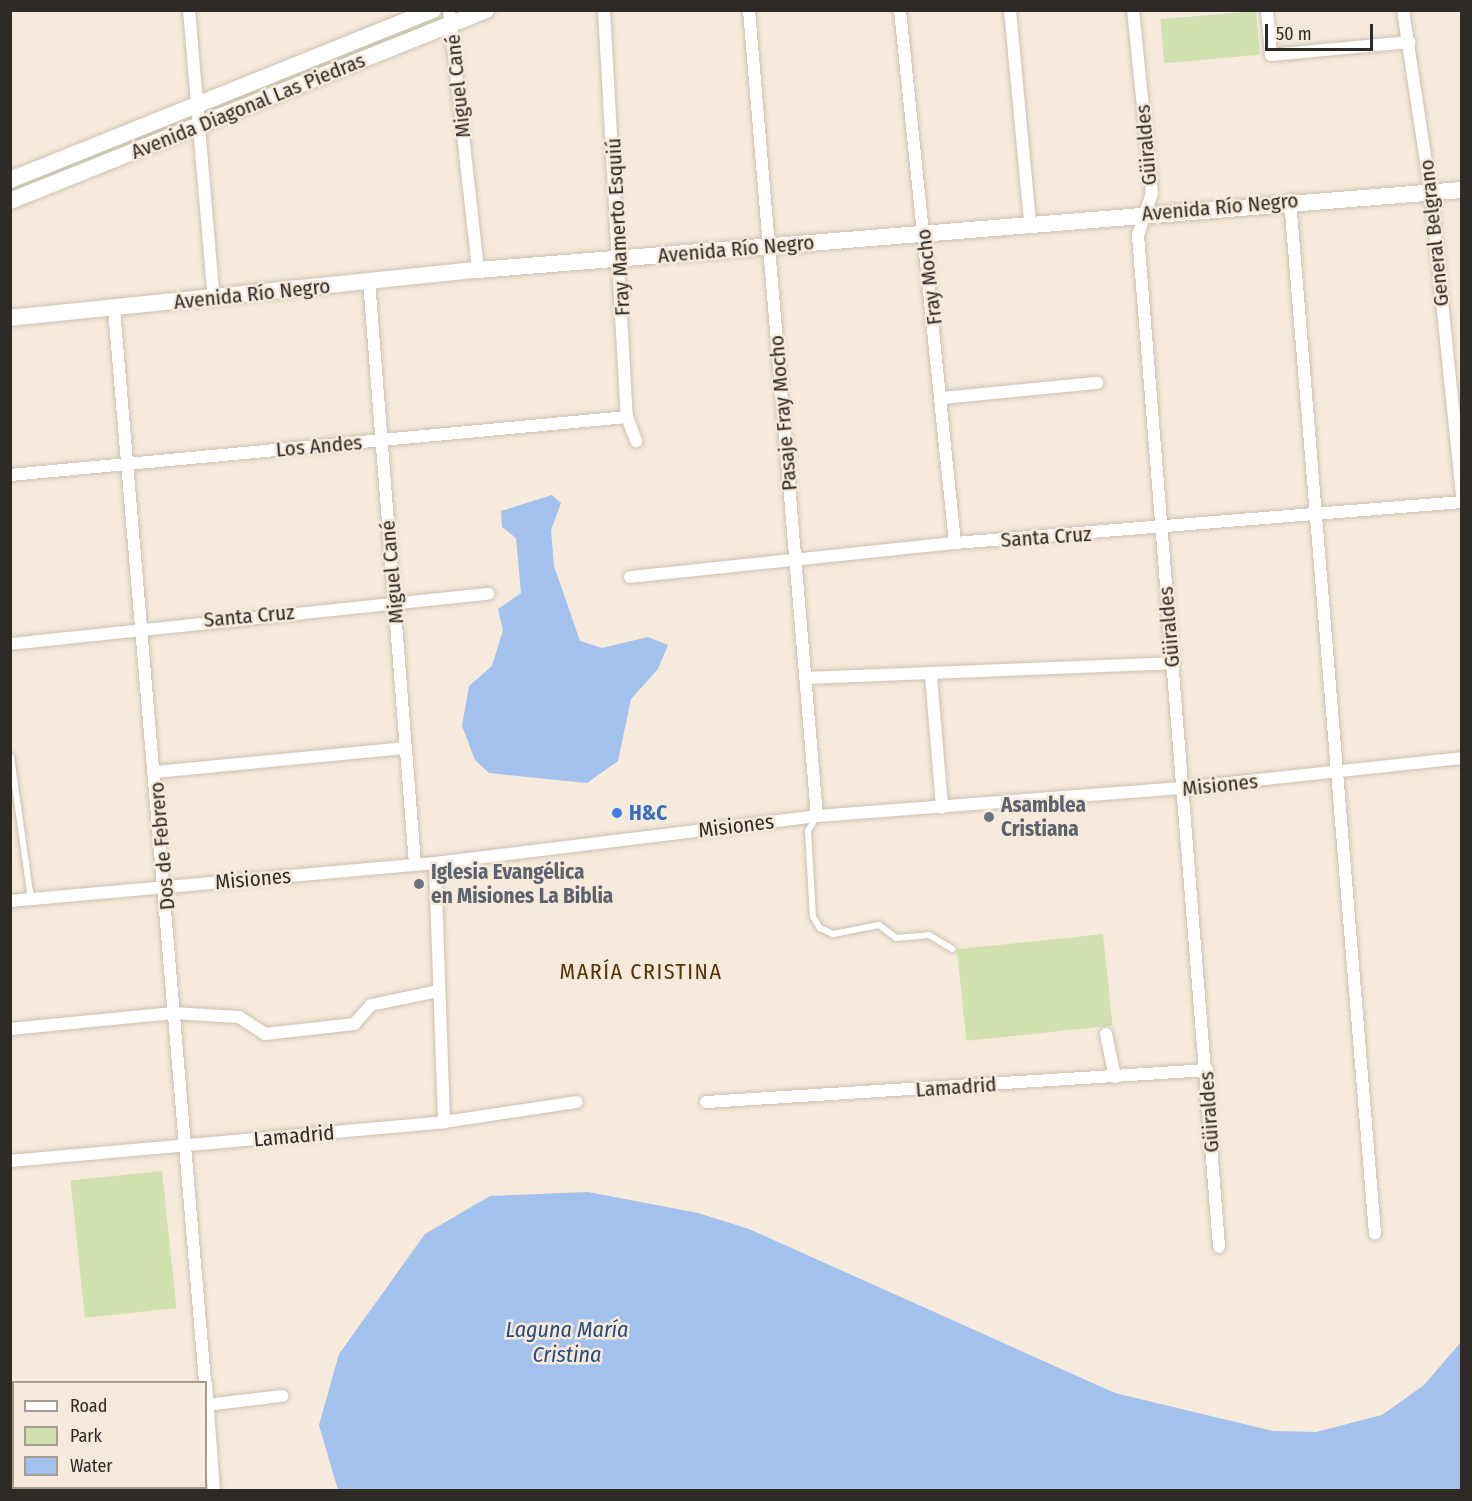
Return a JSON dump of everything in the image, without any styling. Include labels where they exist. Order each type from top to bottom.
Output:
[{"type":"street","points":[[189,10],[195,105],[214,300]]},
{"type":"street","name":"Avenida Diagonal Las Piedras","points":[[10,180],[433,10]]},
{"type":"street","name":"Avenida Diagonal Las Piedras","points":[[10,201],[198,125],[450,18],[486,10]]},
{"type":"street","name":"Fray Mamerto Esquiú","points":[[604,10],[622,258],[627,417],[636,441]]},
{"type":"street","name":"Pasaje Fray Mocho","points":[[749,10],[817,816]]},
{"type":"street","name":"Fray Mocho","points":[[900,10],[943,398],[955,543]]},
{"type":"street","points":[[1010,10],[1030,221]]},
{"type":"street","name":"Güiraldes","points":[[1133,10],[1152,193],[1138,236],[1207,1070],[1219,1246]]},
{"type":"street","points":[[1267,10],[1271,55],[1409,42]]},
{"type":"street","name":"General Belgrano","points":[[1403,10],[1431,195],[1461,493]]},
{"type":"street","name":"Miguel Cané","points":[[450,18],[478,270]]},
{"type":"street","name":"Avenida Río Negro","points":[[10,318],[214,300],[478,270],[924,234],[1030,221],[1290,200],[1431,195],[1461,190]]},
{"type":"street","points":[[1290,200],[1313,516],[1341,772],[1375,1234]]},
{"type":"street","name":"Miguel Cané","points":[[369,281],[415,864]]},
{"type":"street","name":"Dos de Febrero","points":[[114,309],[167,887],[173,1013],[189,1146],[205,1381]]},
{"type":"street","points":[[943,398],[1097,383]]},
{"type":"street","name":"Los Andes","points":[[10,475],[627,417]]},
{"type":"street","name":"Santa Cruz","points":[[630,577],[796,562],[955,543],[1313,516],[1461,502]]},
{"type":"street","name":"Santa Cruz","points":[[10,644],[142,627],[488,594]]},
{"type":"street","points":[[806,678],[914,670],[931,676],[1172,663]]},
{"type":"street","points":[[931,676],[942,808]]},
{"type":"street","points":[[156,772],[406,748]]},
{"type":"street","name":"Misiones","points":[[10,901],[435,863],[817,816],[1182,789],[1461,758]]},
{"type":"street","points":[[435,863],[444,1122]]},
{"type":"street","points":[[10,1029],[173,1013],[239,1017],[265,1034],[354,1024],[371,1005],[438,991]]},
{"type":"street","points":[[1106,1034],[1115,1077]]},
{"type":"street","name":"Lamadrid","points":[[706,1102],[1207,1070]]},
{"type":"street","name":"Lamadrid","points":[[10,1161],[444,1122],[577,1102]]},
{"type":"street","points":[[207,1405],[282,1396]]},
{"type":"street","name":"Dos de Febrero","points":[[207,1416],[214,1491]]},
{"type":"lane","points":[[11,757],[31,900]]},
{"type":"lane","points":[[817,816],[808,831],[813,917],[820,928],[833,934],[879,925],[896,938],[929,935],[952,949]]},
{"type":"green space","points":[[1256,11],[1260,55],[1164,63],[1160,19]]},
{"type":"green space","points":[[439,17],[441,23],[207,111],[205,106]]},
{"type":"green space","points":[[179,118],[181,123],[11,191],[11,186]]},
{"type":"green space","points":[[1103,934],[1113,1025],[966,1041],[957,949]]},
{"type":"green space","points":[[162,1171],[176,1308],[85,1318],[71,1181]]},
{"type":"water","points":[[552,495],[561,503],[551,530],[554,566],[580,641],[602,648],[648,637],[668,645],[658,669],[631,699],[618,761],[587,783],[489,773],[475,760],[462,726],[469,686],[492,666],[503,630],[498,609],[521,593],[516,538],[502,527],[501,511]]},
{"type":"water","name":"Laguna María Cristina","points":[[588,1192],[698,1213],[749,1229],[1115,1393],[1273,1431],[1316,1432],[1382,1415],[1424,1385],[1461,1342],[1461,1490],[338,1490],[319,1425],[339,1354],[425,1234],[490,1196]]},
{"type":"place","name":"H&C","points":[[617,813]]},
{"type":"place","name":"Asamblea Cristiana","points":[[989,817]]},
{"type":"place","name":"Iglesia Evangélica en Misiones La Biblia","points":[[419,884]]},
{"type":"district","name":"MARÍA CRISTINA","points":[[641,972]]}]
